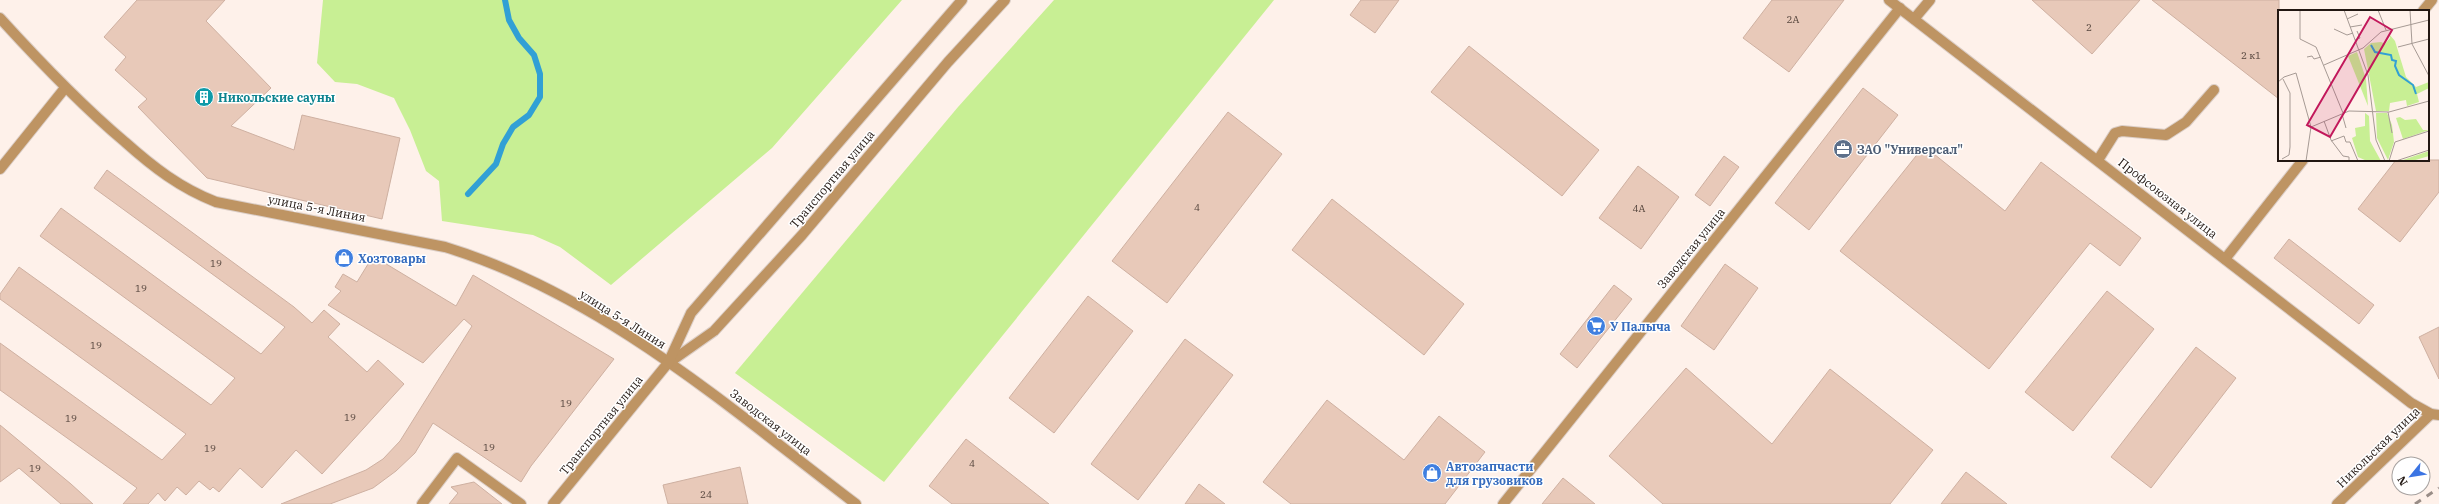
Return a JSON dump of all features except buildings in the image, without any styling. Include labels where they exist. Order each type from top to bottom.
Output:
[{"type":"street","name":"Транспортная улица","points":[[553,504],[668,363],[691,313],[962,0]]},
{"type":"street","name":"Транспортная улица","points":[[668,363],[714,331],[802,235],[948,62],[1005,0]]},
{"type":"street","name":"Профсоюзная улица","points":[[1889,0],[2411,403],[2435,414]]},
{"type":"street","points":[[1914,19],[1930,0]]},
{"type":"street","points":[[2424,10],[2432,0]]},
{"type":"street","name":"Заводская улица","points":[[1503,504],[1900,8]]},
{"type":"street","name":"улица 5-я Линия","points":[[0,18],[65,88],[151,165],[194,194],[216,202],[445,247],[481,258],[522,274],[594,314],[668,363]]},
{"type":"street","points":[[0,170],[65,88]]},
{"type":"street","points":[[2098,160],[2115,133],[2122,131],[2166,135],[2186,122],[2214,90]]},
{"type":"street","points":[[2225,259],[2302,161]]},
{"type":"street","name":"Заводская улица","points":[[668,363],[713,393],[855,504]]},
{"type":"street","name":"Никольская улица","points":[[2337,504],[2435,414]]},
{"type":"street","points":[[422,504],[457,458],[521,504]]},
{"type":"green space","points":[[323,0],[902,0],[772,148],[611,285],[560,247],[533,235],[442,221],[439,181],[426,171],[410,130],[394,98],[357,84],[335,82],[317,63]]},
{"type":"green space","points":[[1054,0],[1274,0],[884,482],[735,373],[958,107]]},
{"type":"waterway","points":[[468,194],[496,164],[503,144],[513,127],[529,115],[540,97],[540,74],[534,55],[519,38],[509,20],[505,0]]},
{"type":"railway","points":[[2415,504],[2439,488]]},
{"type":"place","name":"Никольские сауны","points":[[204,97]]},
{"type":"place","name":"ЗАО \"Универсал\"","points":[[1843,149]]},
{"type":"place","name":"Хозтовары","points":[[344,258]]},
{"type":"place","name":"У Палыча","points":[[1596,326]]},
{"type":"place","name":"Автозапчасти для грузовиков","points":[[1432,473]]}]
